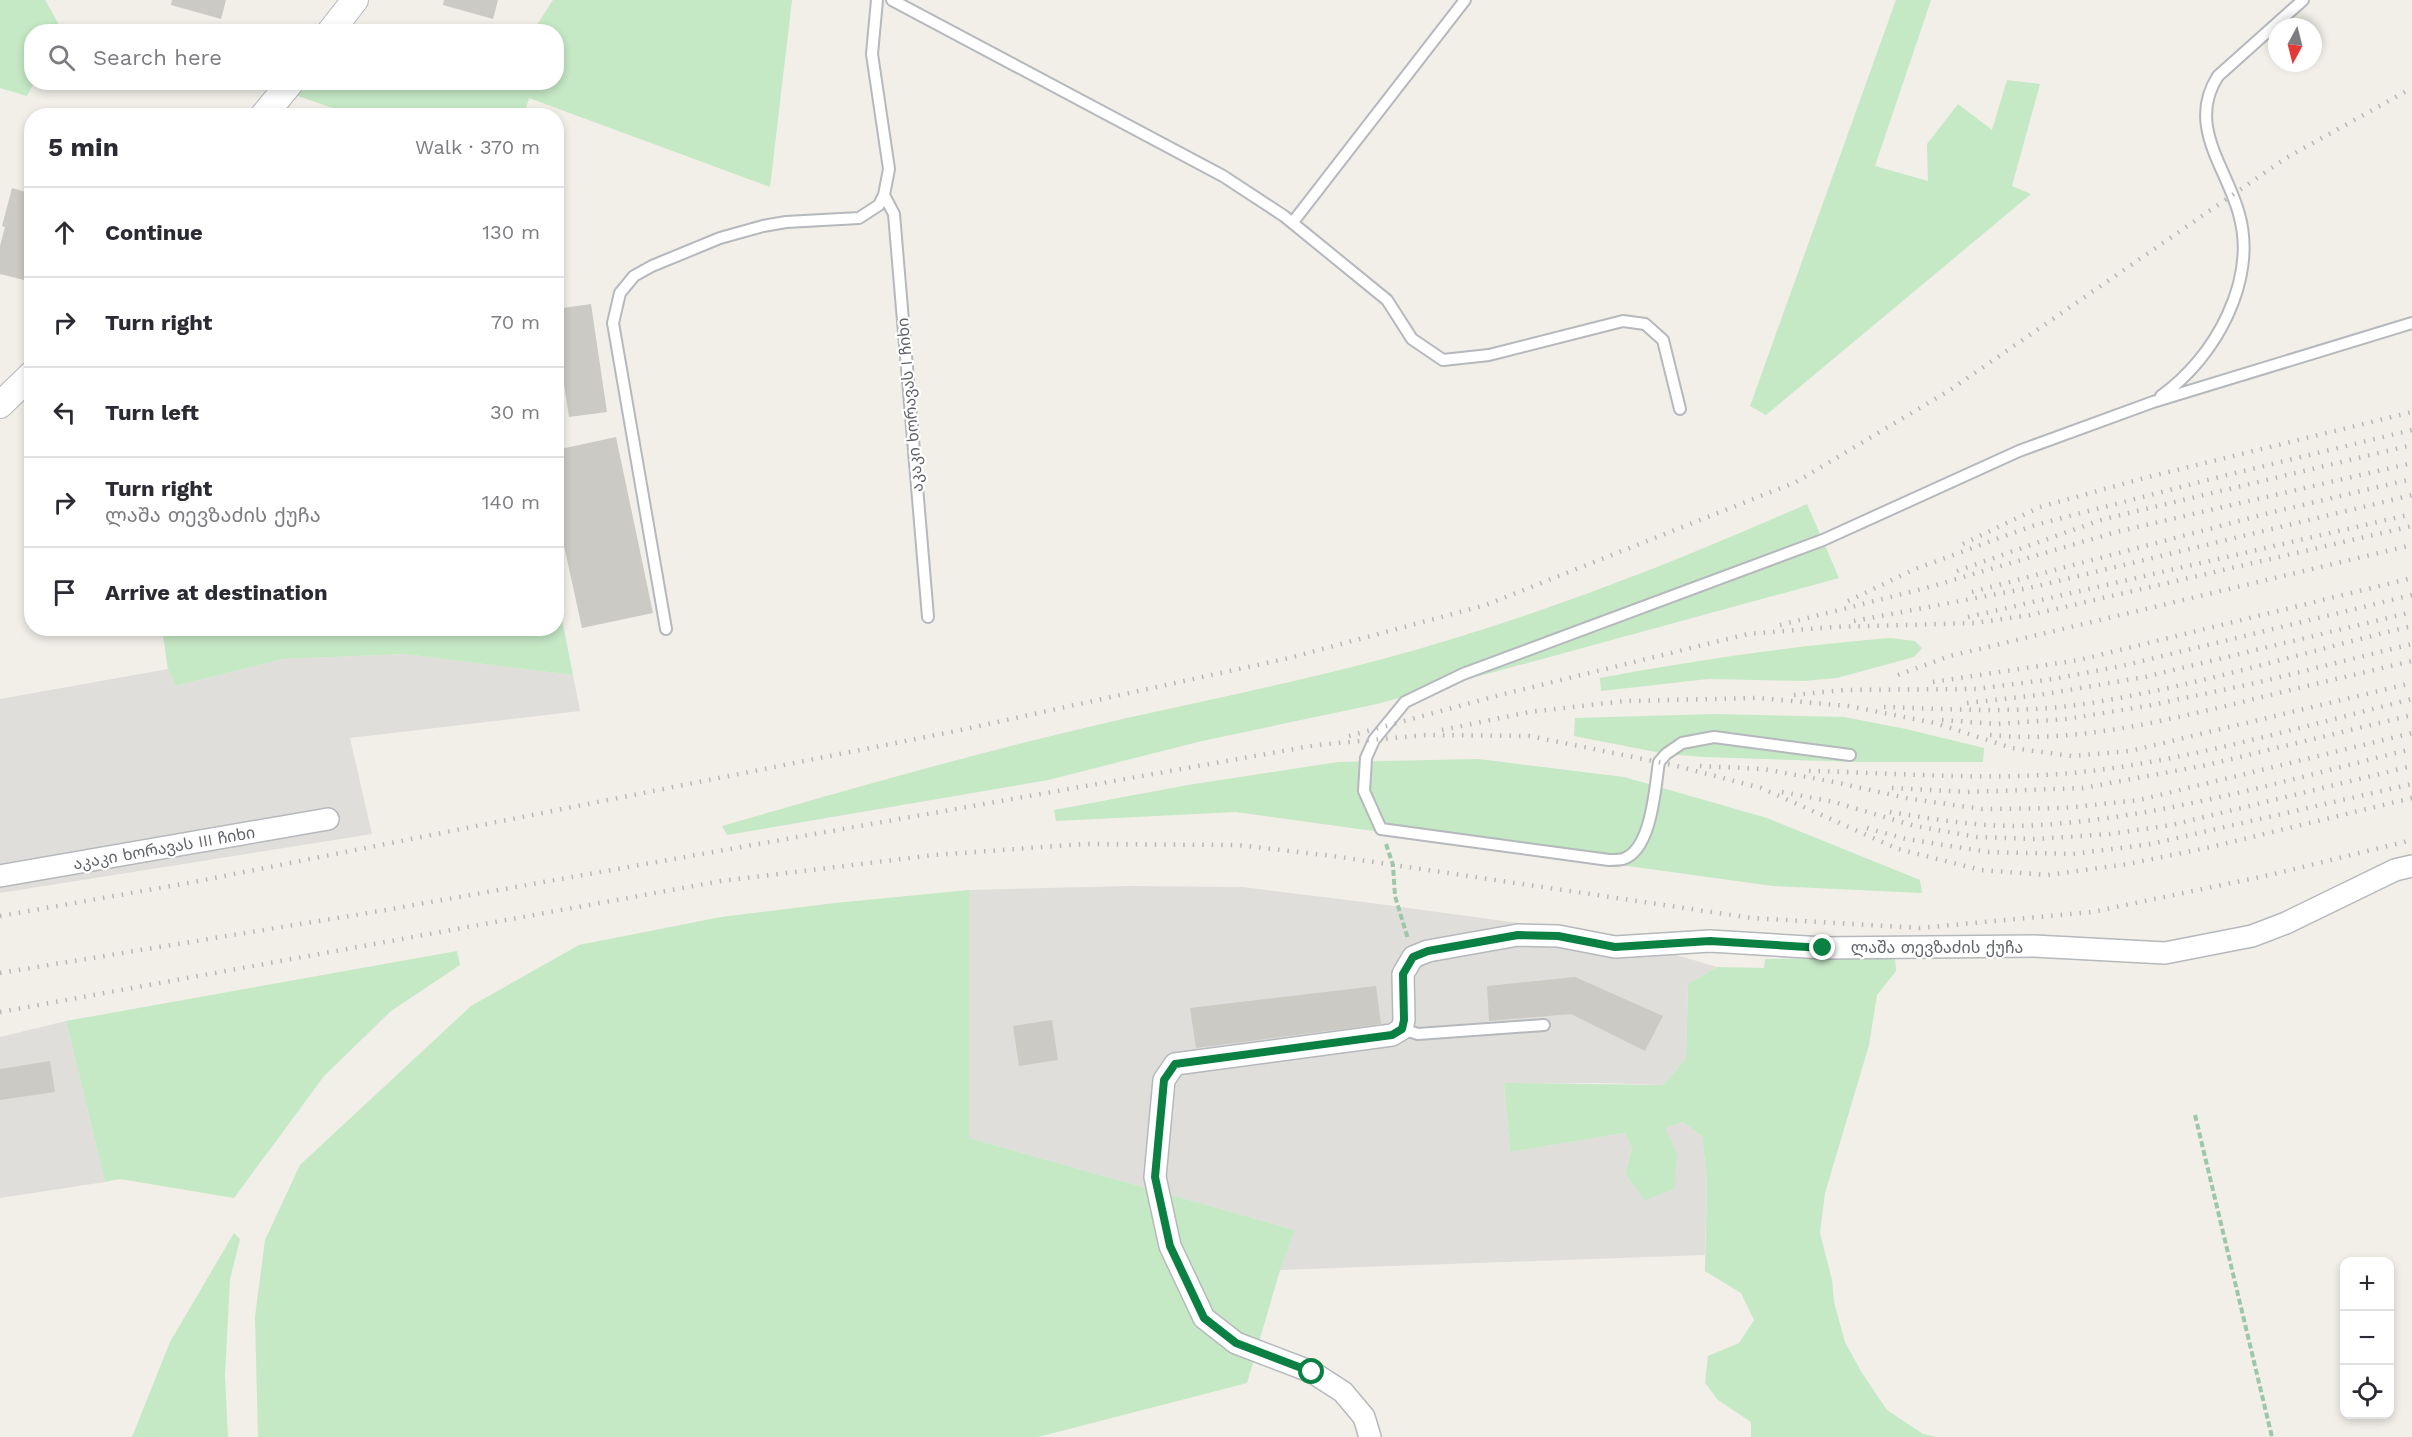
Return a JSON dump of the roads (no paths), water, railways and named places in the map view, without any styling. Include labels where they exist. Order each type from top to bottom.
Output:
[{"type":"street","points":[[336,24],[355,0]]},
{"type":"street","points":[[270,108],[284,90]]},
{"type":"street","points":[[0,405],[24,382]]},
{"type":"street","name":"აკაკი ხორავას III ჩიხი","points":[[0,876],[328,819]]},
{"type":"street","name":"ლაშა თევზაძის ქუჩა","points":[[1402,1029],[1404,1020],[1403,974],[1413,957],[1428,951],[1518,935],[1558,936],[1615,947],[1710,941],[1823,948],[2034,946],[2165,953],[2252,936],[2286,923],[2395,870],[2412,866]]},
{"type":"street","points":[[1370,1437],[1364,1418],[1344,1392],[1312,1372],[1236,1343],[1204,1318],[1170,1246],[1155,1177],[1164,1080],[1175,1064],[1392,1035],[1402,1029]]},
{"type":"lane","points":[[666,629],[613,323],[620,292],[634,276],[652,266],[720,238],[786,222],[859,218],[871,212],[884,195],[889,169],[872,54],[877,0]]},
{"type":"lane","points":[[892,0],[1223,176],[1293,222],[1388,300],[1412,339],[1443,360],[1489,355],[1623,321],[1645,324],[1663,340],[1680,409]]},
{"type":"lane","points":[[1293,222],[1464,0]]},
{"type":"lane","points":[[2153,402],[2176,386],[2211,345],[2235,299],[2244,250],[2240,216],[2233,194],[2210,143],[2206,121],[2208,90],[2218,76],[2303,0]]},
{"type":"lane","name":"აკაკი ხორავას I ჩიხი","points":[[884,195],[894,214],[928,617]]},
{"type":"lane","points":[[1850,755],[1714,737],[1682,743],[1659,762],[1646,834],[1631,854],[1622,859],[1609,860],[1382,829],[1364,792],[1366,758],[1374,740],[1405,702],[1463,674],[1822,540],[2019,451],[2153,402],[2412,323]]},
{"type":"lane","points":[[1402,1029],[1418,1034],[1544,1025]]},
{"type":"railway","points":[[0,916],[194,882],[961,730],[1289,658],[1486,605],[1796,482],[1950,390],[2286,158],[2412,88]]},
{"type":"railway","points":[[1963,544],[2040,507],[2148,477],[2412,412]]},
{"type":"railway","points":[[1848,601],[1915,569],[2035,525],[2412,430]]},
{"type":"railway","points":[[1957,571],[2104,519],[2412,445]]},
{"type":"railway","points":[[1780,625],[1926,588],[2116,532],[2412,463]]},
{"type":"railway","points":[[1972,592],[2269,513],[2412,479]]},
{"type":"railway","points":[[1854,621],[2029,588],[2412,495]]},
{"type":"railway","points":[[1968,617],[2412,514]]},
{"type":"railway","points":[[1349,736],[1500,695],[1748,634],[1833,627],[1975,623],[2030,615],[2412,526]]},
{"type":"railway","points":[[1898,675],[1950,656],[2412,545]]},
{"type":"railway","points":[[1933,682],[2079,660],[2412,578]]},
{"type":"railway","points":[[1794,695],[1843,690],[1976,689],[2053,679],[2122,666],[2412,595]]},
{"type":"railway","points":[[1967,703],[2039,695],[2145,677],[2412,612]]},
{"type":"railway","points":[[1884,707],[2009,710],[2084,704],[2208,679],[2412,626]]},
{"type":"railway","points":[[1942,720],[1998,724],[2066,719],[2147,706],[2256,683],[2412,644]]},
{"type":"railway","points":[[1990,735],[2052,736],[2113,730],[2204,711],[2412,661]]},
{"type":"railway","points":[[1442,730],[1529,712],[1625,701],[1758,698],[1848,706],[1935,723],[2012,748],[2072,756],[2130,751],[2412,683]]},
{"type":"railway","points":[[1809,771],[1950,776],[2021,776],[2091,771],[2212,749],[2412,699]]},
{"type":"railway","points":[[1892,788],[1967,792],[2083,788],[2207,765],[2412,715]]},
{"type":"railway","points":[[1700,766],[1764,769],[1911,799],[1982,809],[2064,808],[2139,800],[2412,733]]},
{"type":"railway","points":[[0,973],[380,911],[1317,745],[1426,735],[1529,736],[1673,765],[1761,788],[1898,849],[1981,870],[2048,875],[2128,864],[2211,847],[2412,798]]},
{"type":"railway","points":[[1890,812],[2003,826],[2087,821],[2228,795],[2412,749]]},
{"type":"railway","points":[[1782,792],[1834,802],[1915,826],[1977,837],[2036,839],[2110,834],[2172,825],[2412,766]]},
{"type":"railway","points":[[1867,828],[1906,839],[1989,852],[2073,854],[2151,844],[2412,784]]},
{"type":"railway","points":[[0,1012],[721,881],[934,855],[1084,844],[1238,845],[1333,856],[1752,918],[1920,928],[2092,912],[2270,875],[2412,840]]}]
